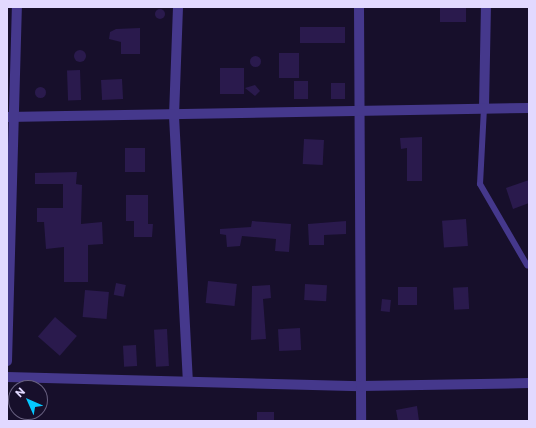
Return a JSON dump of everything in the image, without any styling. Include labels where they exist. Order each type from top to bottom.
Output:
[{"type":"street","points":[[7,361],[12,117],[16,7]]},
{"type":"street","points":[[178,7],[174,116],[188,381]]},
{"type":"street","points":[[359,7],[362,111],[361,421]]},
{"type":"street","points":[[484,108],[486,7]]},
{"type":"street","points":[[12,117],[174,116],[529,108]]},
{"type":"street","points":[[7,377],[361,386],[529,383]]},
{"type":"lane","points":[[484,108],[480,184],[527,265]]},
{"type":"building","points":[[440,7],[466,7],[466,22],[440,22]]},
{"type":"building","points":[[160,9],[165,14],[160,19],[155,14]]},
{"type":"building","points":[[300,27],[345,27],[345,43],[300,43]]},
{"type":"building","points":[[140,28],[140,54],[121,54],[121,42],[109,39],[110,32],[116,29]]},
{"type":"building","points":[[78,50],[82,50],[86,56],[82,62],[78,62],[74,58],[74,54]]},
{"type":"building","points":[[279,53],[299,53],[299,78],[279,78]]},
{"type":"building","points":[[253,56],[257,56],[259,57],[259,65],[253,66],[250,63],[250,59]]},
{"type":"building","points":[[220,68],[244,68],[244,94],[220,94]]},
{"type":"building","points":[[67,70],[80,70],[81,100],[68,100]]},
{"type":"building","points":[[122,79],[123,99],[102,100],[101,80]]},
{"type":"building","points":[[294,81],[308,81],[308,99],[294,99]]},
{"type":"building","points":[[331,83],[345,83],[345,99],[331,99]]},
{"type":"building","points":[[255,85],[260,91],[255,96],[245,88]]},
{"type":"building","points":[[38,87],[42,87],[44,88],[44,96],[38,97],[35,94],[35,90]]},
{"type":"building","points":[[422,137],[422,181],[407,181],[407,148],[401,149],[400,138]]},
{"type":"building","points":[[304,139],[324,140],[323,165],[303,164]]},
{"type":"building","points":[[125,148],[145,148],[145,172],[125,172]]},
{"type":"building","points":[[77,172],[76,184],[82,185],[81,224],[102,222],[103,244],[88,245],[88,282],[64,282],[64,247],[46,249],[44,222],[37,222],[37,208],[63,208],[63,184],[35,184],[35,173]]},
{"type":"building","points":[[529,180],[529,203],[513,209],[506,188]]},
{"type":"building","points":[[126,195],[148,195],[148,224],[153,224],[152,237],[134,237],[134,221],[126,221]]},
{"type":"building","points":[[466,219],[468,246],[444,248],[442,221]]},
{"type":"building","points":[[252,221],[291,224],[289,252],[275,251],[276,239],[242,236],[240,246],[227,247],[226,235],[220,234],[220,229],[251,227]]},
{"type":"building","points":[[346,221],[346,234],[324,235],[324,245],[309,245],[308,224]]},
{"type":"building","points":[[208,281],[237,284],[235,306],[206,303]]},
{"type":"building","points":[[116,283],[126,285],[124,297],[114,295]]},
{"type":"building","points":[[305,284],[327,285],[326,301],[304,300]]},
{"type":"building","points":[[270,285],[271,298],[263,299],[266,339],[251,340],[252,286]]},
{"type":"building","points":[[398,287],[417,287],[417,305],[398,305]]},
{"type":"building","points":[[468,287],[469,309],[454,310],[453,288]]},
{"type":"building","points":[[85,290],[109,292],[107,319],[83,317]]},
{"type":"building","points":[[382,299],[391,300],[390,312],[381,311]]},
{"type":"building","points":[[55,317],[77,336],[60,356],[38,337]]},
{"type":"building","points":[[300,328],[301,350],[279,351],[278,329]]},
{"type":"building","points":[[167,329],[169,366],[156,367],[154,330]]},
{"type":"building","points":[[136,345],[137,366],[124,367],[123,346]]},
{"type":"building","points":[[417,406],[419,421],[398,421],[396,410]]},
{"type":"building","points":[[257,412],[274,412],[274,421],[257,421]]}]
